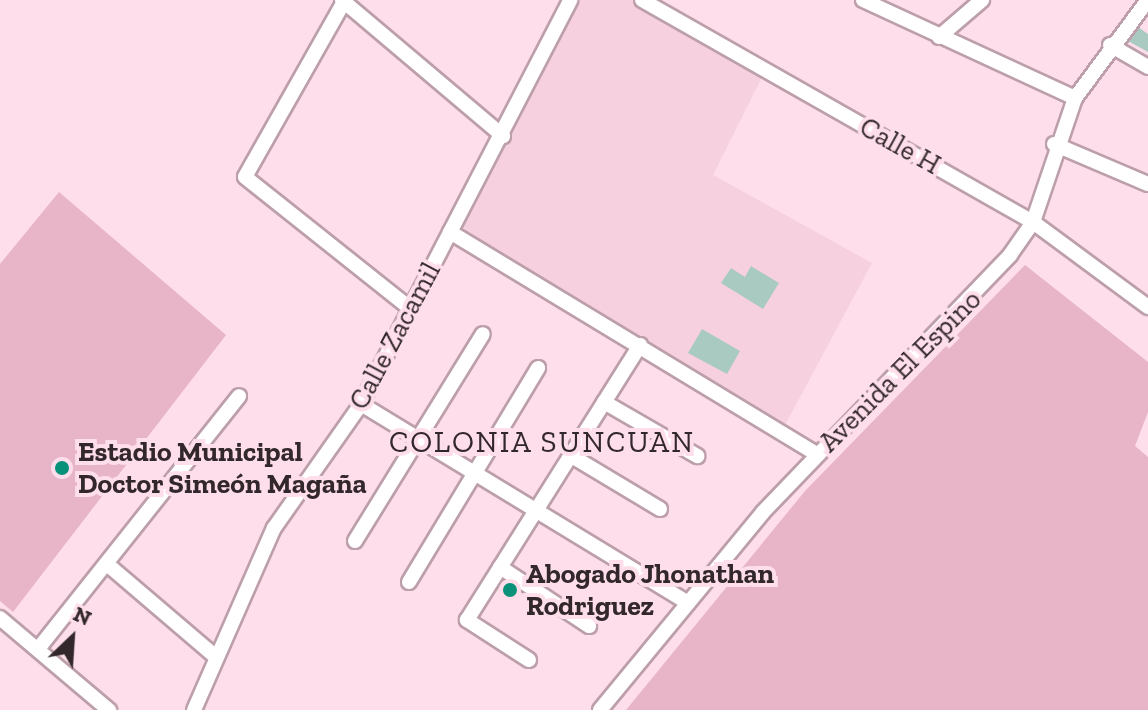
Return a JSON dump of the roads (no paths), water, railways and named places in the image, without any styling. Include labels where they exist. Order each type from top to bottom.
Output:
[{"type":"street","name":"Calle Zacamil","points":[[194,710],[274,528],[361,404],[503,136],[570,0]]},
{"type":"street","name":"Calle H","points":[[642,0],[1033,222],[1148,307]]},
{"type":"street","points":[[863,0],[1075,98]]},
{"type":"street","points":[[939,37],[982,0]]},
{"type":"street","name":"Avenida El Espino","points":[[600,710],[687,602],[816,454],[971,304],[1033,222],[1054,144],[1075,98],[1110,45],[1148,0]]},
{"type":"street","points":[[411,309],[245,177],[344,1],[503,136]]},
{"type":"street","points":[[1110,45],[1148,67]]},
{"type":"street","points":[[1054,144],[1148,184]]},
{"type":"street","points":[[450,232],[816,454]]},
{"type":"street","points":[[355,541],[483,334]]},
{"type":"street","points":[[529,660],[467,620],[640,345]]},
{"type":"street","points":[[409,582],[538,368]]},
{"type":"street","points":[[38,649],[239,396]]},
{"type":"street","points":[[604,402],[697,456]]},
{"type":"street","points":[[361,404],[687,602]]},
{"type":"street","points":[[570,455],[660,509]]},
{"type":"street","points":[[107,564],[216,657]]},
{"type":"street","points":[[500,567],[589,626]]},
{"type":"street","points":[[0,618],[106,709]]},
{"type":"place","name":"Estadio Municipal Doctor Simeón Magaña","points":[[62,468]]},
{"type":"place","name":"Abogado Jhonathan Rodriguez","points":[[510,590]]},
{"type":"district","name":"COLONIA SUNCUAN","points":[[542,442]]}]
